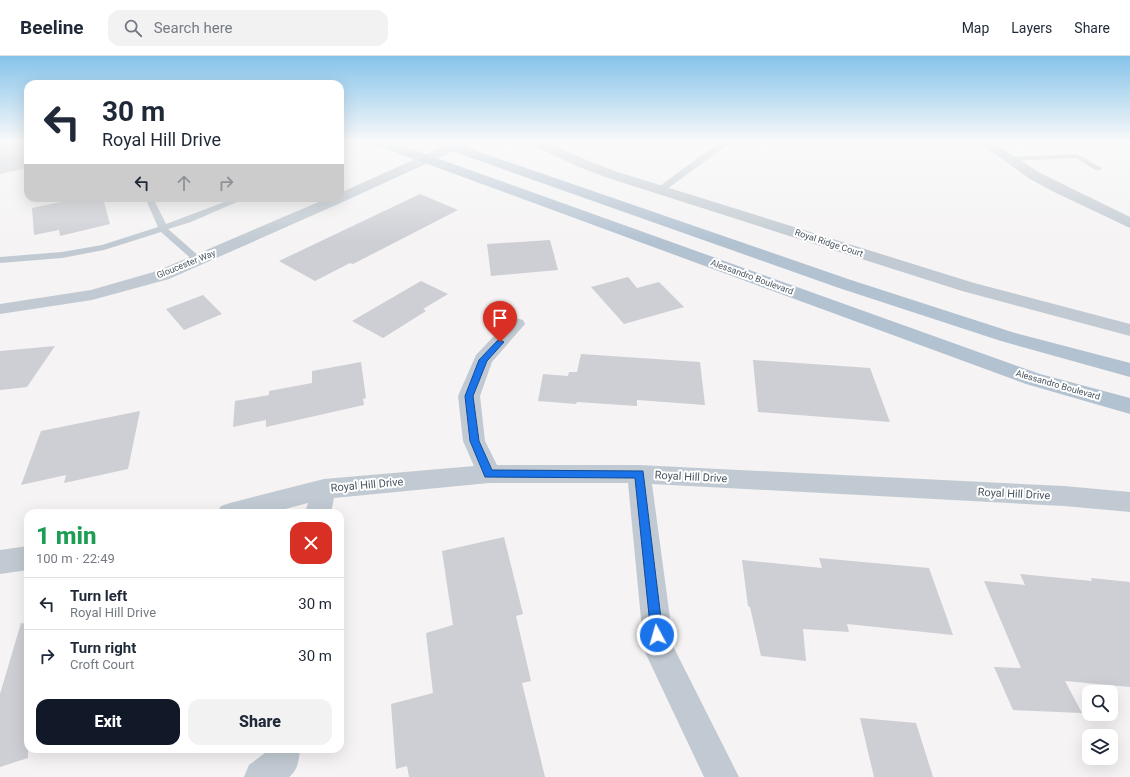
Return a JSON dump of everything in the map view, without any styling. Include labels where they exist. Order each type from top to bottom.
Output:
[{"type":"main road","name":"Alessandro Boulevard","points":[[470,175],[1033,379],[1130,406]]},
{"type":"main road","points":[[544,175],[838,281],[1000,335],[1130,370]]},
{"type":"street","name":"Gloucester Way","points":[[344,196],[392,175]]},
{"type":"street","name":"Royal Ridge Court","points":[[615,175],[968,287],[1130,330]]},
{"type":"street","points":[[1036,175],[1057,188],[1130,222]]},
{"type":"street","name":"Gloucester Way","points":[[0,309],[92,295],[163,275],[331,202]]},
{"type":"street","points":[[489,474],[474,441],[469,396],[483,360],[516,324]]},
{"type":"street","name":"Royal Hill Drive","points":[[246,509],[324,489],[489,474],[639,474],[1056,496],[1130,502]]},
{"type":"street","points":[[639,474],[659,650],[722,777]]},
{"type":"street","points":[[319,509],[324,489]]},
{"type":"street","points":[[0,562],[24,559]]},
{"type":"lane","points":[[660,190],[681,175]]},
{"type":"lane","points":[[151,202],[166,233],[198,260]]},
{"type":"lane","points":[[0,260],[62,255],[104,247],[188,220],[232,202]]},
{"type":"building","points":[[420,194],[458,210],[353,264],[350,263],[315,281],[279,261]]},
{"type":"building","points":[[60,202],[104,202],[110,224],[60,236],[59,230],[34,235],[32,208]]},
{"type":"building","points":[[550,240],[558,270],[491,276],[487,244]]},
{"type":"building","points":[[628,277],[637,288],[659,282],[684,307],[624,324],[591,287]]},
{"type":"building","points":[[421,281],[448,294],[423,309],[426,311],[383,338],[352,321]]},
{"type":"building","points":[[203,295],[222,314],[184,330],[166,309]]},
{"type":"building","points":[[55,346],[27,387],[0,390],[0,351]]},
{"type":"building","points":[[581,354],[700,362],[705,405],[637,400],[637,406],[538,401],[543,374],[568,376],[569,372],[577,372]]},
{"type":"building","points":[[753,360],[870,368],[890,422],[758,412]]},
{"type":"building","points":[[361,362],[366,398],[363,399],[364,405],[266,427],[266,420],[233,427],[235,401],[269,395],[269,391],[312,383],[312,371]]},
{"type":"building","points":[[140,411],[128,469],[64,483],[66,475],[21,485],[41,431]]},
{"type":"building","points":[[504,537],[523,614],[516,616],[531,681],[522,683],[545,777],[409,777],[407,766],[396,769],[391,704],[433,693],[426,633],[453,625],[442,551]]},
{"type":"building","points":[[819,558],[929,568],[953,635],[847,624],[849,632],[803,629],[806,661],[761,656],[750,607],[748,606],[742,560],[822,568]]},
{"type":"building","points":[[1020,574],[1092,581],[1091,578],[1130,582],[1130,687],[1065,681],[1082,713],[1013,710],[994,667],[1021,668],[984,581],[1025,585]]},
{"type":"building","points":[[21,623],[24,623],[24,753],[28,753],[28,758],[0,767],[0,694]]},
{"type":"building","points":[[860,718],[916,723],[933,777],[874,777]]},
{"type":"route","points":[[500,342],[483,360],[469,396],[474,441],[489,474],[639,474],[657,635]]}]
